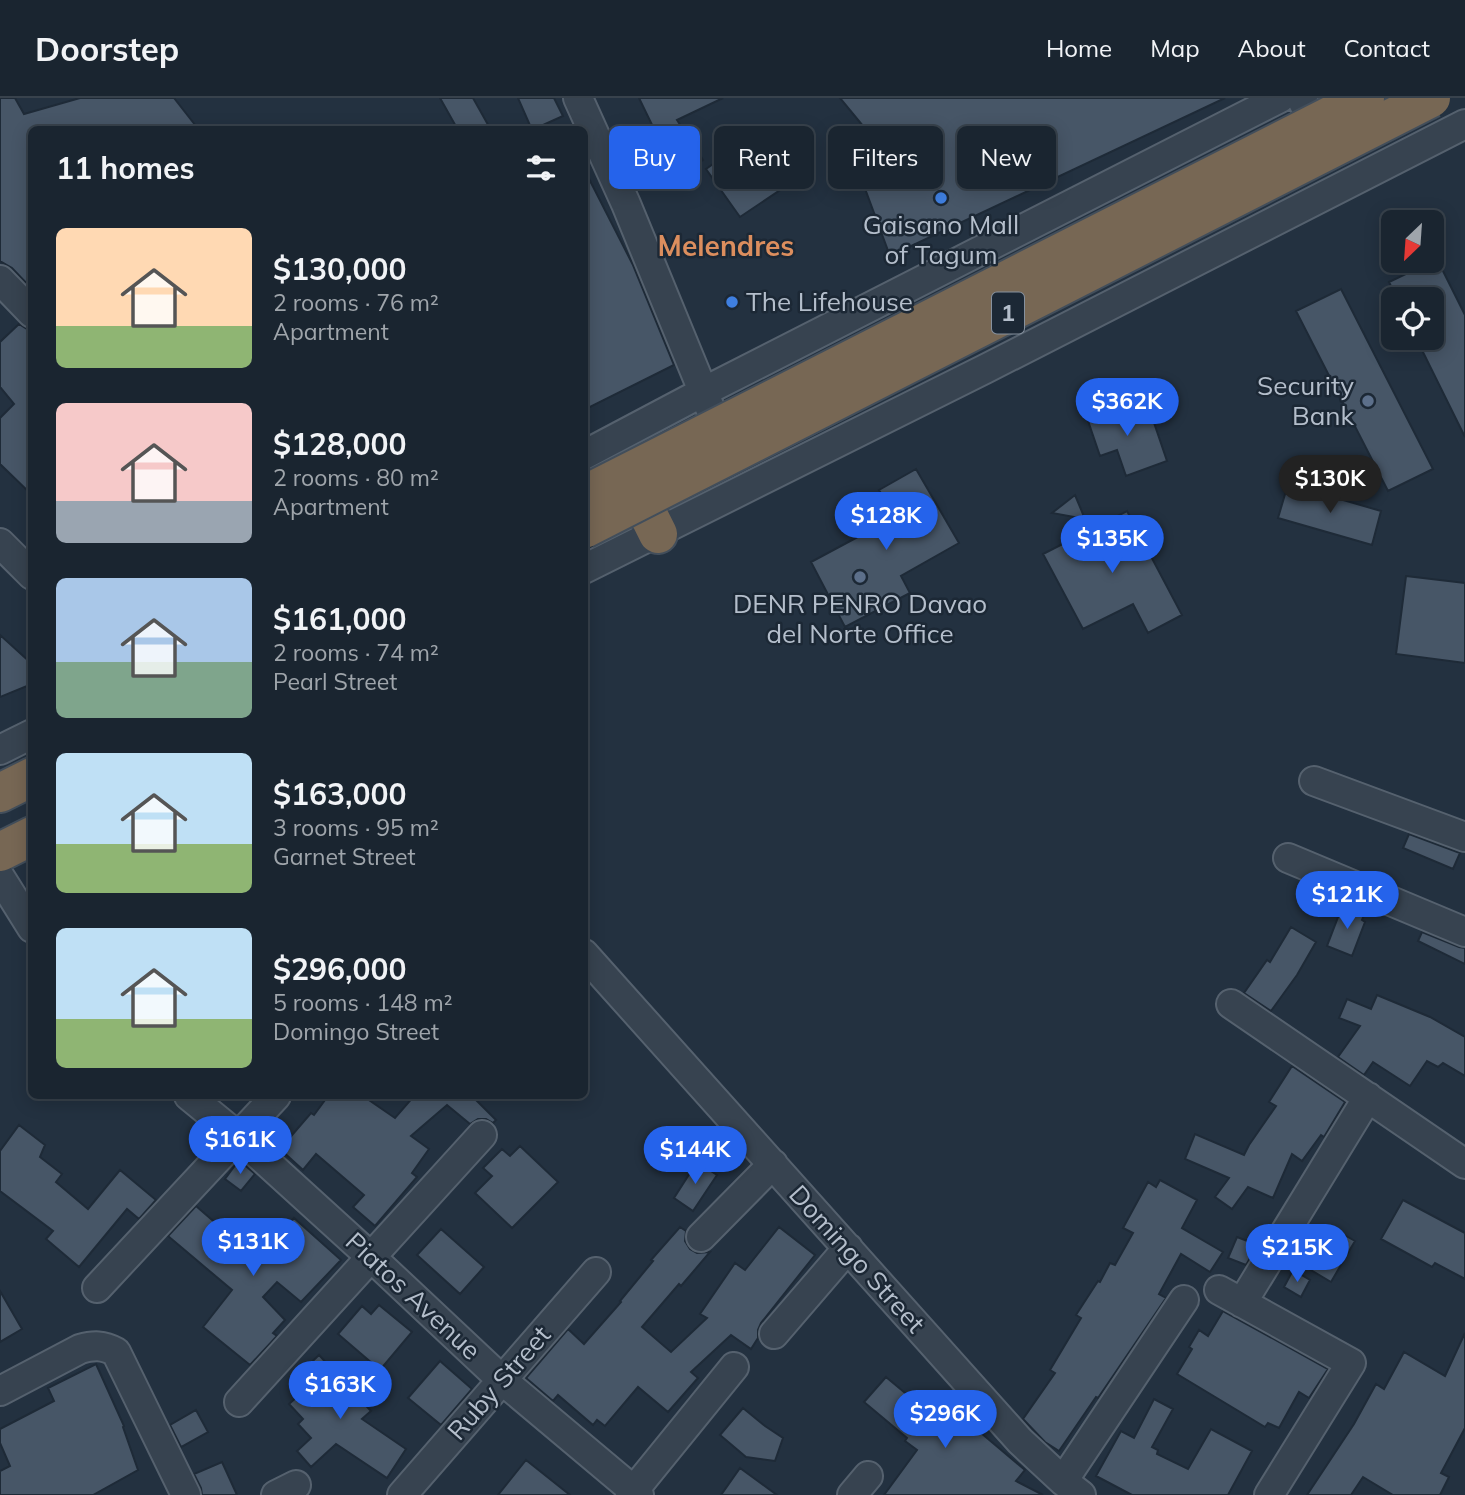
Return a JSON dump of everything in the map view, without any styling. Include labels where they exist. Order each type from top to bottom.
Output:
[{"type":"highway","name":"1","points":[[588,493],[1365,98]]},
{"type":"highway","name":"1","points":[[588,527],[1431,98]]},
{"type":"highway","name":"1","points":[[588,480],[708,405],[1068,237],[1297,103]]},
{"type":"highway","name":"1","points":[[588,546],[653,524],[1093,283],[1086,279],[1074,264],[1068,237]]},
{"type":"highway","points":[[1010,266],[1025,278],[1030,286],[1035,313]]},
{"type":"highway","points":[[0,766],[28,752]]},
{"type":"highway","points":[[0,793],[28,779]]},
{"type":"highway","points":[[0,827],[28,812]]},
{"type":"highway","points":[[0,852],[28,838]]},
{"type":"street","points":[[578,98],[626,204],[708,405]]},
{"type":"street","points":[[588,453],[708,405],[1297,103]]},
{"type":"street","points":[[588,566],[653,524],[1465,124]]},
{"type":"street","points":[[0,280],[28,309]]},
{"type":"street","points":[[0,543],[28,571]]},
{"type":"street","points":[[0,750],[28,736]]},
{"type":"street","points":[[1314,781],[1465,837]]},
{"type":"street","points":[[0,870],[28,855]]},
{"type":"street","points":[[1288,858],[1465,932]]},
{"type":"street","points":[[0,877],[28,922]]},
{"type":"street","name":"Domingo Street","points":[[588,959],[1020,1441],[1072,1488]]},
{"type":"street","points":[[1231,1004],[1465,1164]]},
{"type":"street","points":[[1269,1495],[1351,1363],[1231,1296],[1368,1097]]},
{"type":"street","name":"Piatos Avenue","points":[[193,1099],[239,1137],[502,1380],[634,1494]]},
{"type":"street","points":[[97,1288],[273,1099]]},
{"type":"street","points":[[239,1402],[482,1135]]},
{"type":"street","points":[[701,1237],[773,1164]]},
{"type":"street","points":[[774,1334],[848,1248]]},
{"type":"street","name":"Ruby Street","points":[[402,1495],[596,1272]]},
{"type":"street","points":[[1072,1488],[1184,1300]]},
{"type":"street","points":[[0,1391],[80,1349],[93,1345],[106,1346],[116,1352],[186,1495]]},
{"type":"street","points":[[634,1494],[734,1367]]},
{"type":"building","points":[[0,98],[15,98],[24,114],[80,98],[174,98],[196,126],[28,126],[28,285],[12,268],[0,261]]},
{"type":"building","points":[[440,98],[473,98],[489,126],[456,126]]},
{"type":"building","points":[[518,98],[554,98],[563,116],[541,126],[530,126]]},
{"type":"building","points":[[639,98],[723,98],[677,120],[681,126],[653,126]]},
{"type":"building","name":"Gaisano Mall of Tagum","points":[[840,98],[1225,98],[1056,178],[1056,126],[957,126],[957,189],[1032,189],[890,256],[865,189],[943,189],[943,126],[863,126]]},
{"type":"building","points":[[714,163],[714,180],[706,169]]},
{"type":"building","points":[[588,177],[633,265],[674,365],[588,408]]},
{"type":"building","points":[[720,189],[782,189],[740,217]]},
{"type":"building","points":[[1408,273],[1444,273],[1465,315],[1465,437],[1422,350],[1444,350],[1444,287],[1391,287],[1389,282]]},
{"type":"building","points":[[1341,289],[1433,469],[1388,491],[1296,311]]},
{"type":"building","points":[[19,324],[28,329],[28,491],[0,464],[0,418],[14,404],[0,387],[0,342]]},
{"type":"building","points":[[1106,401],[1112,421],[1149,408],[1167,461],[1126,476],[1117,450],[1100,456],[1084,409]]},
{"type":"building","points":[[916,469],[959,543],[901,576],[910,593],[845,627],[811,562],[895,517],[879,490]]},
{"type":"building","points":[[1288,484],[1381,511],[1372,545],[1278,518]]},
{"type":"building","points":[[1075,495],[1085,519],[1052,513]]},
{"type":"building","points":[[1127,511],[1182,615],[1148,633],[1133,604],[1083,629],[1043,554]]},
{"type":"building","points":[[1406,576],[1465,583],[1465,663],[1396,654]]},
{"type":"building","points":[[0,635],[28,660],[28,686],[0,697]]},
{"type":"building","points":[[1409,834],[1460,853],[1453,869],[1403,848]]},
{"type":"building","points":[[1346,906],[1365,913],[1362,920],[1365,922],[1352,956],[1327,946],[1340,912],[1343,913]]},
{"type":"building","points":[[1291,927],[1316,942],[1297,975],[1271,1011],[1244,993],[1267,960],[1270,962]]},
{"type":"building","points":[[1422,932],[1465,948],[1465,964],[1418,941]]},
{"type":"building","points":[[1377,995],[1430,1017],[1465,1037],[1465,1076],[1443,1063],[1438,1067],[1427,1061],[1410,1086],[1373,1062],[1364,1075],[1338,1057],[1360,1026],[1339,1018],[1347,999],[1371,1009]]},
{"type":"building","points":[[1292,1066],[1345,1102],[1324,1137],[1321,1135],[1302,1161],[1292,1154],[1273,1198],[1248,1187],[1232,1209],[1215,1197],[1229,1178],[1185,1159],[1195,1134],[1244,1155],[1276,1106],[1269,1102]]},
{"type":"building","points":[[326,1099],[367,1099],[395,1118],[411,1099],[475,1099],[496,1120],[493,1123],[478,1119],[470,1124],[447,1105],[411,1136],[429,1149],[412,1173],[417,1177],[375,1226],[353,1207],[364,1195],[316,1154],[303,1170],[280,1149],[311,1113],[314,1115]]},
{"type":"building","points":[[19,1125],[45,1145],[40,1157],[62,1174],[56,1182],[88,1209],[120,1170],[156,1200],[139,1219],[127,1209],[79,1267],[46,1239],[53,1231],[0,1191],[0,1151]]},
{"type":"building","points":[[520,1146],[558,1182],[512,1228],[475,1193],[492,1176],[483,1168],[502,1149],[510,1156]]},
{"type":"building","points":[[239,1160],[255,1174],[241,1191],[225,1179]]},
{"type":"building","points":[[697,1162],[717,1175],[693,1211],[674,1198]]},
{"type":"building","points":[[1160,1180],[1197,1200],[1182,1228],[1223,1252],[1210,1272],[1181,1254],[1159,1294],[1166,1298],[1059,1451],[1045,1442],[1023,1419],[1055,1373],[1050,1370],[1081,1318],[1076,1315],[1110,1263],[1115,1265],[1133,1233],[1123,1228],[1148,1182],[1156,1187]]},
{"type":"building","points":[[1403,1200],[1465,1233],[1465,1279],[1435,1263],[1432,1267],[1381,1239]]},
{"type":"building","points":[[196,1206],[257,1259],[294,1218],[341,1260],[301,1302],[277,1282],[263,1297],[285,1320],[273,1333],[277,1336],[250,1365],[203,1327],[232,1290],[168,1236]]},
{"type":"building","points":[[680,1227],[686,1231],[685,1241],[690,1249],[697,1253],[710,1252],[642,1327],[671,1352],[707,1318],[700,1314],[735,1263],[745,1270],[779,1227],[815,1255],[761,1323],[758,1338],[751,1349],[731,1335],[691,1372],[698,1378],[668,1412],[638,1387],[605,1426],[597,1420],[593,1425],[558,1395],[553,1401],[526,1378],[568,1329],[584,1344]]},
{"type":"building","points":[[1332,1228],[1355,1241],[1331,1282],[1309,1269]]},
{"type":"building","points":[[441,1229],[484,1267],[460,1294],[417,1255]]},
{"type":"building","points":[[1237,1237],[1258,1245],[1246,1265],[1228,1258]]},
{"type":"building","points":[[1293,1270],[1310,1280],[1301,1297],[1284,1287]]},
{"type":"building","points":[[0,1291],[22,1329],[0,1342]]},
{"type":"building","points":[[379,1305],[412,1332],[380,1370],[338,1334],[362,1306],[371,1314]]},
{"type":"building","points":[[1223,1311],[1328,1369],[1309,1398],[1299,1392],[1279,1428],[1268,1423],[1265,1427],[1177,1374],[1192,1349],[1189,1347],[1199,1330],[1208,1336]]},
{"type":"building","points":[[1465,1333],[1465,1428],[1441,1473],[1449,1477],[1440,1495],[1393,1495],[1363,1477],[1351,1495],[1307,1495],[1354,1424],[1376,1384],[1384,1389],[1404,1352],[1445,1376]]},
{"type":"building","points":[[319,1355],[371,1411],[362,1419],[406,1449],[387,1478],[336,1444],[311,1467],[297,1451],[311,1438],[298,1424],[303,1419],[289,1404],[307,1388],[296,1377]]},
{"type":"building","points":[[440,1361],[472,1389],[441,1425],[408,1398]]},
{"type":"building","points":[[96,1364],[124,1426],[138,1470],[93,1495],[0,1495],[0,1471],[10,1466],[0,1443],[0,1429],[54,1401],[48,1388]]},
{"type":"building","points":[[886,1377],[923,1408],[936,1395],[1025,1470],[1016,1481],[1043,1495],[884,1495],[917,1450],[905,1441],[907,1438],[864,1402]]},
{"type":"building","points":[[1154,1399],[1173,1409],[1152,1447],[1158,1450],[1157,1454],[1188,1469],[1211,1429],[1252,1451],[1228,1495],[1132,1495],[1096,1476],[1121,1431],[1134,1438]]},
{"type":"building","points":[[743,1408],[783,1438],[775,1461],[746,1457],[720,1435]]},
{"type":"building","points":[[196,1410],[208,1432],[181,1447],[170,1425]]},
{"type":"building","points":[[526,1460],[570,1495],[498,1495]]},
{"type":"building","points":[[222,1462],[237,1495],[202,1495],[194,1474]]},
{"type":"building","points":[[740,1468],[777,1495],[721,1495]]},
{"type":"place","name":"Gaisano Mall of Tagum","points":[[941,198]]},
{"type":"place","name":"The Lifehouse","points":[[732,302]]},
{"type":"place","name":"Security Bank","points":[[1368,401]]},
{"type":"place","name":"DENR PENRO Davao del Norte Office","points":[[860,577]]},
{"type":"district","name":"Melendres","points":[[726,246]]}]
